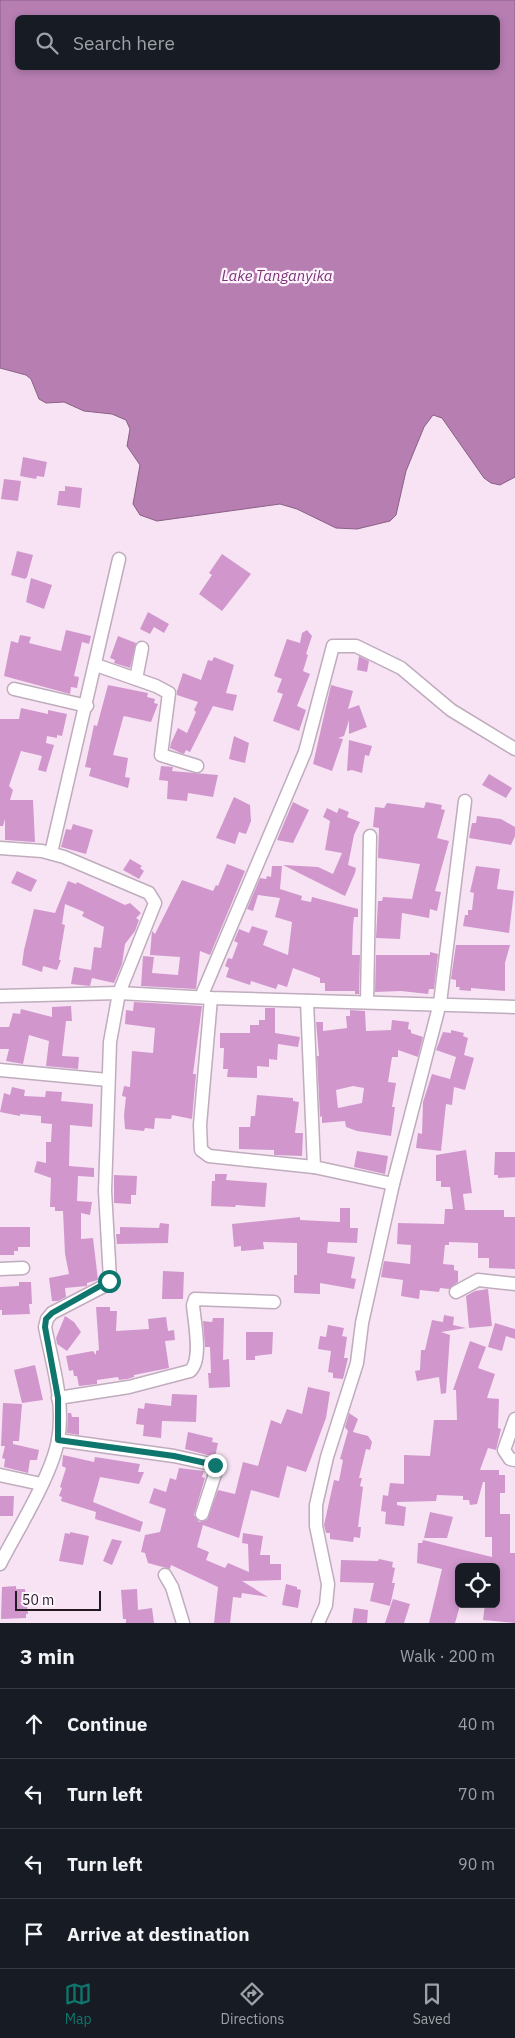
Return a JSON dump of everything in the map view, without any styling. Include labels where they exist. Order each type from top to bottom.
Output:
[{"type":"street","points":[[51,853],[87,706],[119,559]]},
{"type":"street","points":[[393,1184],[314,1168],[209,1156],[201,1150],[200,1125],[206,997],[305,752],[333,646],[356,646],[401,668],[451,710],[515,749]]},
{"type":"street","points":[[136,679],[142,648]]},
{"type":"street","points":[[96,665],[156,686],[169,693],[161,756],[197,766]]},
{"type":"street","points":[[14,689],[87,706]]},
{"type":"street","points":[[318,1623],[326,1605],[328,1584],[316,1526],[316,1505],[327,1457],[357,1363],[362,1324],[393,1184],[440,1003],[465,801]]},
{"type":"street","points":[[367,1002],[370,836]]},
{"type":"street","points":[[0,848],[51,853],[149,893],[154,899],[154,909],[119,993],[110,1042],[105,1191],[110,1279],[106,1285],[52,1313],[46,1319],[45,1327],[58,1398],[58,1440],[41,1484],[0,1564]]},
{"type":"street","points":[[0,996],[119,993],[515,1007]]},
{"type":"street","points":[[307,1001],[314,1168]]},
{"type":"street","points":[[0,1070],[108,1080]]},
{"type":"street","points":[[0,1269],[23,1268]]},
{"type":"street","points":[[456,1292],[478,1280],[515,1284]]},
{"type":"street","points":[[58,1398],[129,1387],[190,1371],[195,1366],[197,1357],[193,1304],[196,1299],[274,1302]]},
{"type":"street","points":[[515,1419],[504,1450],[510,1459],[515,1460]]},
{"type":"street","points":[[58,1440],[156,1453],[212,1464],[216,1471],[202,1514]]},
{"type":"street","points":[[0,1475],[41,1484]]},
{"type":"street","points":[[165,1576],[172,1587],[183,1623]]},
{"type":"water","name":"Lake Tanganyika","points":[[0,0],[515,0],[515,477],[500,485],[491,483],[484,478],[442,418],[433,415],[424,427],[406,471],[396,515],[390,521],[357,529],[336,528],[297,509],[280,504],[157,521],[140,515],[133,504],[140,465],[127,446],[130,429],[126,420],[112,414],[84,411],[64,402],[46,403],[39,399],[31,379],[26,375],[0,368]]},
{"type":"building","points":[[23,457],[47,462],[44,477],[37,476],[36,479],[20,476]]},
{"type":"building","points":[[4,479],[21,481],[18,501],[1,499]]},
{"type":"building","points":[[65,486],[82,488],[80,508],[57,505],[59,491],[65,491]]},
{"type":"building","points":[[17,551],[33,555],[25,579],[11,575]]},
{"type":"building","points":[[222,554],[251,574],[222,611],[199,594],[212,575],[209,573]]},
{"type":"building","points":[[31,578],[52,585],[44,609],[26,602]]},
{"type":"building","points":[[148,612],[169,624],[164,633],[154,627],[150,634],[140,629]]},
{"type":"building","points":[[66,630],[91,636],[89,644],[82,642],[74,676],[79,677],[77,688],[71,687],[70,694],[4,676],[11,641],[18,643],[20,635],[31,637],[29,643],[61,651]]},
{"type":"building","points":[[307,630],[312,636],[303,671],[310,674],[297,706],[306,710],[299,731],[273,721],[283,694],[277,692],[282,679],[274,676],[287,639],[300,643],[302,633]]},
{"type":"building","points":[[118,636],[136,643],[130,668],[114,663],[115,660],[110,658]]},
{"type":"building","points":[[359,656],[369,661],[367,672],[357,670]]},
{"type":"building","points":[[214,657],[234,665],[226,693],[237,695],[233,711],[213,706],[190,752],[186,750],[184,754],[170,748],[171,743],[178,728],[187,733],[198,702],[177,695],[177,691],[183,673],[201,680],[208,660],[212,661]]},
{"type":"building","points":[[108,685],[148,693],[147,697],[155,699],[154,703],[158,704],[151,722],[124,716],[123,718],[113,755],[128,758],[125,777],[130,778],[128,788],[89,776],[91,768],[85,767],[94,725],[97,726]]},
{"type":"building","points":[[331,685],[353,691],[348,709],[359,705],[367,727],[349,734],[349,720],[344,736],[338,738],[343,739],[332,771],[313,764]]},
{"type":"building","points":[[21,708],[48,714],[48,710],[67,714],[62,736],[57,735],[57,738],[47,736],[46,743],[54,745],[46,772],[38,770],[42,756],[21,751],[9,786],[13,790],[10,800],[33,800],[35,842],[5,840],[5,819],[3,826],[0,826],[0,719],[19,719]]},
{"type":"building","points":[[234,736],[249,743],[245,763],[229,759]]},
{"type":"building","points":[[349,740],[372,746],[369,756],[365,755],[362,773],[352,770],[347,771]]},
{"type":"building","points":[[161,766],[173,767],[172,771],[218,775],[213,797],[188,793],[187,801],[167,799],[168,781],[159,780]]},
{"type":"building","points":[[489,774],[512,788],[506,798],[482,785]]},
{"type":"building","points":[[234,797],[250,805],[251,821],[246,834],[239,832],[235,844],[216,838]]},
{"type":"building","points":[[293,802],[309,810],[293,843],[277,840]]},
{"type":"building","points":[[426,802],[442,805],[441,809],[445,810],[437,838],[449,841],[435,891],[441,892],[437,911],[430,909],[429,918],[402,913],[400,939],[376,938],[378,901],[382,901],[383,897],[412,899],[420,864],[378,858],[379,828],[373,827],[375,807],[384,808],[387,803],[424,808]]},
{"type":"building","points":[[327,808],[337,813],[339,808],[349,812],[347,817],[360,822],[354,835],[348,865],[356,868],[355,873],[345,896],[283,865],[318,867],[333,874],[342,853],[325,850],[330,821],[323,817]]},
{"type":"building","points":[[477,816],[501,819],[515,827],[515,836],[511,845],[469,838],[472,823],[476,823]]},
{"type":"building","points":[[73,824],[93,830],[86,854],[61,847],[66,829],[71,830]]},
{"type":"building","points":[[130,859],[142,866],[140,868],[144,871],[139,879],[123,870]]},
{"type":"building","points":[[227,864],[245,871],[210,955],[200,951],[196,989],[141,986],[143,956],[154,957],[152,973],[178,975],[180,957],[150,955],[152,931],[155,934],[182,880],[213,891],[216,885],[218,886]]},
{"type":"building","points":[[272,866],[282,866],[280,889],[302,896],[301,900],[311,902],[312,897],[358,909],[358,917],[354,917],[352,955],[360,955],[359,994],[355,994],[355,991],[325,991],[325,983],[320,983],[320,978],[293,968],[287,987],[278,984],[276,989],[251,981],[250,985],[226,977],[229,968],[225,966],[228,958],[232,959],[238,943],[234,941],[239,929],[249,933],[252,926],[268,931],[263,945],[288,955],[292,922],[275,917],[280,898],[258,895],[253,911],[247,909],[260,878],[266,879],[267,876],[271,877]]},
{"type":"building","points":[[476,866],[500,869],[497,889],[514,891],[509,933],[463,926],[465,915],[468,915],[468,910],[472,910],[474,893],[470,892]]},
{"type":"building","points":[[17,871],[37,880],[31,892],[11,883]]},
{"type":"building","points":[[68,881],[76,884],[77,882],[125,905],[130,903],[141,913],[136,918],[139,920],[135,931],[125,944],[122,964],[114,983],[92,978],[90,986],[71,984],[74,967],[91,970],[94,947],[101,948],[104,927],[82,916],[84,912],[65,904],[62,924],[65,925],[59,960],[61,960],[57,970],[43,966],[42,972],[22,965],[34,909],[55,913]]},
{"type":"building","points":[[456,945],[510,945],[505,963],[505,991],[471,988],[471,991],[459,990],[460,987],[456,987],[456,980],[451,979]]},
{"type":"building","points":[[430,952],[438,954],[434,989],[429,989],[428,994],[401,991],[375,992],[376,955],[430,955]]},
{"type":"building","points":[[134,1002],[202,1006],[193,1074],[196,1074],[192,1119],[172,1115],[171,1119],[155,1118],[154,1129],[145,1128],[144,1131],[125,1129],[126,1097],[122,1096],[124,1086],[130,1087],[132,1051],[153,1053],[155,1028],[125,1024],[126,1010],[133,1011]]},
{"type":"building","points":[[71,1006],[72,1021],[66,1021],[62,1056],[79,1057],[78,1069],[46,1066],[49,1041],[29,1035],[23,1064],[6,1061],[9,1049],[0,1049],[0,1027],[9,1027],[13,1013],[20,1014],[21,1009],[52,1017],[52,1007]]},
{"type":"building","points":[[265,1008],[275,1008],[275,1033],[300,1037],[298,1047],[278,1044],[277,1060],[269,1059],[269,1067],[257,1066],[257,1078],[227,1077],[228,1069],[223,1069],[224,1048],[220,1048],[220,1033],[250,1033],[250,1025],[259,1025],[259,1020],[265,1020]]},
{"type":"building","points":[[350,1010],[365,1011],[366,1031],[391,1030],[392,1020],[409,1022],[408,1029],[411,1030],[411,1033],[423,1037],[418,1057],[398,1050],[398,1057],[392,1057],[388,1082],[396,1083],[392,1107],[395,1107],[391,1136],[357,1131],[346,1127],[345,1121],[322,1123],[322,1116],[320,1117],[317,1056],[319,1056],[316,1022],[323,1022],[323,1031],[347,1028],[346,1016],[350,1016]],"holes":[[[353,1086],[364,1088],[362,1103],[338,1108],[336,1090]]]},
{"type":"building","points":[[451,1030],[464,1033],[463,1036],[468,1038],[464,1055],[474,1058],[465,1090],[454,1087],[452,1105],[446,1104],[441,1151],[416,1148],[418,1133],[422,1134],[423,1102],[432,1074],[450,1079],[456,1057],[436,1050],[443,1032],[451,1033]]},
{"type":"building","points":[[12,1087],[25,1090],[24,1096],[45,1097],[46,1091],[62,1092],[61,1101],[93,1104],[92,1127],[70,1125],[69,1166],[94,1168],[94,1177],[78,1176],[77,1201],[92,1202],[90,1215],[81,1213],[81,1239],[93,1238],[98,1280],[87,1283],[87,1286],[65,1288],[66,1297],[58,1301],[52,1301],[49,1278],[69,1274],[65,1254],[63,1211],[55,1211],[55,1207],[50,1207],[51,1178],[34,1172],[37,1161],[46,1163],[46,1142],[51,1142],[52,1124],[41,1123],[41,1116],[20,1114],[20,1116],[0,1112],[4,1093],[10,1095]]},
{"type":"building","points":[[257,1095],[293,1098],[293,1101],[299,1102],[295,1133],[303,1133],[302,1156],[274,1155],[274,1150],[239,1149],[239,1127],[250,1127],[251,1116],[255,1116]]},
{"type":"building","points":[[466,1150],[472,1193],[463,1194],[465,1210],[504,1210],[504,1217],[515,1217],[515,1269],[489,1268],[489,1258],[478,1258],[478,1243],[449,1242],[449,1245],[445,1245],[443,1264],[454,1265],[454,1270],[458,1271],[458,1282],[449,1289],[440,1288],[439,1292],[420,1290],[419,1299],[401,1296],[403,1280],[381,1277],[384,1261],[410,1264],[411,1245],[397,1244],[398,1223],[444,1224],[445,1209],[453,1209],[450,1187],[441,1187],[441,1181],[436,1181],[436,1155]]},
{"type":"building","points":[[357,1151],[388,1156],[385,1174],[354,1167]]},
{"type":"building","points":[[495,1152],[515,1152],[515,1177],[498,1178],[498,1175],[494,1175]]},
{"type":"building","points":[[215,1174],[227,1174],[226,1180],[267,1183],[265,1207],[211,1206],[212,1181],[215,1181]]},
{"type":"building","points":[[114,1175],[137,1176],[136,1195],[131,1195],[131,1204],[114,1203]]},
{"type":"building","points":[[340,1208],[350,1208],[350,1228],[358,1228],[357,1243],[328,1242],[327,1253],[355,1257],[351,1278],[356,1279],[354,1289],[320,1283],[320,1294],[294,1293],[294,1275],[297,1275],[297,1243],[263,1242],[264,1249],[241,1251],[241,1246],[234,1247],[232,1224],[300,1217],[300,1220],[340,1222]]},
{"type":"building","points":[[160,1223],[169,1224],[168,1243],[117,1244],[116,1234],[120,1234],[120,1227],[159,1228]]},
{"type":"building","points":[[0,1227],[30,1227],[30,1247],[18,1247],[18,1251],[14,1251],[14,1255],[0,1255]]},
{"type":"building","points":[[163,1271],[184,1272],[183,1299],[162,1299]]},
{"type":"building","points":[[19,1282],[31,1282],[32,1304],[29,1304],[30,1314],[2,1315],[2,1310],[0,1310],[0,1287],[19,1286]]},
{"type":"building","points":[[488,1289],[492,1326],[469,1328],[466,1296],[475,1291]]},
{"type":"building","points":[[96,1307],[110,1307],[110,1311],[117,1311],[116,1331],[149,1329],[148,1319],[166,1317],[168,1331],[174,1330],[175,1340],[165,1341],[169,1368],[134,1375],[134,1377],[127,1379],[119,1380],[118,1377],[97,1380],[97,1384],[79,1386],[77,1376],[74,1376],[73,1370],[69,1371],[66,1356],[93,1351],[96,1355],[96,1351],[99,1350]]},
{"type":"building","points":[[444,1315],[454,1317],[453,1325],[466,1328],[441,1332],[450,1335],[446,1393],[441,1394],[439,1377],[417,1381],[415,1371],[420,1370],[421,1350],[425,1350],[432,1320],[443,1322]]},
{"type":"building","points":[[65,1316],[74,1322],[81,1332],[67,1351],[57,1344],[56,1338]]},
{"type":"building","points":[[213,1318],[224,1318],[223,1360],[229,1359],[230,1387],[209,1388],[208,1373],[211,1373],[210,1347],[205,1347],[203,1321],[212,1322]]},
{"type":"building","points":[[495,1323],[515,1329],[515,1339],[506,1336],[502,1351],[488,1347]]},
{"type":"building","points":[[328,1325],[344,1328],[342,1336],[347,1337],[344,1358],[348,1358],[343,1379],[333,1378],[333,1373],[328,1372],[331,1351],[318,1349],[320,1336],[326,1337]]},
{"type":"building","points":[[246,1332],[273,1332],[272,1354],[255,1356],[255,1360],[246,1360]]},
{"type":"building","points":[[470,1341],[486,1347],[478,1368],[495,1374],[487,1398],[499,1399],[498,1428],[501,1429],[496,1450],[488,1448],[480,1470],[499,1470],[499,1475],[505,1475],[505,1493],[500,1493],[500,1514],[510,1514],[510,1553],[515,1553],[515,1623],[483,1620],[484,1608],[500,1608],[500,1563],[455,1563],[455,1608],[459,1609],[455,1623],[429,1623],[442,1569],[417,1563],[418,1543],[422,1543],[423,1540],[492,1557],[492,1537],[485,1537],[485,1482],[483,1482],[477,1504],[470,1505],[469,1500],[463,1500],[463,1496],[437,1495],[436,1501],[397,1502],[397,1505],[406,1507],[404,1526],[385,1524],[386,1512],[381,1511],[383,1495],[388,1496],[390,1483],[404,1484],[404,1455],[430,1456],[434,1420],[457,1420],[456,1390],[453,1390]]},
{"type":"building","points":[[35,1365],[43,1400],[22,1403],[14,1370]]},
{"type":"building","points":[[308,1387],[330,1392],[326,1418],[306,1472],[287,1466],[279,1498],[251,1490],[239,1538],[203,1525],[197,1547],[209,1552],[206,1560],[225,1568],[228,1563],[249,1572],[248,1544],[242,1543],[243,1533],[263,1536],[260,1555],[270,1555],[270,1564],[281,1564],[281,1580],[242,1581],[268,1597],[242,1593],[241,1598],[233,1597],[230,1623],[214,1623],[218,1587],[171,1565],[170,1569],[148,1563],[145,1553],[141,1552],[145,1535],[160,1532],[166,1509],[149,1503],[154,1488],[166,1492],[170,1478],[176,1480],[179,1468],[204,1471],[202,1477],[205,1478],[194,1515],[199,1522],[207,1520],[218,1490],[235,1494],[243,1462],[258,1466],[271,1420],[281,1424],[287,1409],[302,1414]]},
{"type":"building","points":[[172,1394],[197,1395],[196,1422],[162,1421],[161,1438],[143,1436],[144,1425],[136,1424],[138,1408],[144,1409],[145,1403],[171,1406]]},
{"type":"building","points":[[3,1403],[22,1404],[19,1441],[13,1441],[13,1444],[39,1450],[37,1460],[30,1460],[28,1473],[4,1467],[5,1459],[2,1458],[5,1446],[1,1446]]},
{"type":"building","points":[[68,1413],[71,1413],[72,1417],[79,1417],[79,1435],[67,1433]]},
{"type":"building","points":[[349,1413],[358,1419],[353,1432],[368,1436],[372,1442],[370,1450],[366,1449],[359,1478],[362,1478],[360,1486],[363,1487],[358,1527],[361,1527],[360,1538],[354,1537],[353,1542],[330,1539],[330,1533],[326,1533],[324,1525],[334,1480],[339,1481],[343,1460],[340,1459],[348,1431],[345,1427]]},
{"type":"building","points":[[188,1432],[213,1438],[212,1442],[218,1443],[215,1457],[185,1449]]},
{"type":"building","points":[[63,1455],[94,1462],[95,1457],[140,1464],[138,1472],[144,1472],[139,1484],[100,1477],[93,1502],[143,1522],[140,1532],[95,1519],[96,1512],[61,1501],[62,1497],[59,1496],[62,1488],[60,1487],[66,1468],[62,1466]]},
{"type":"building","points":[[0,1496],[14,1496],[13,1516],[0,1516]]},
{"type":"building","points":[[430,1512],[453,1517],[447,1538],[424,1538]]},
{"type":"building","points":[[70,1532],[89,1536],[83,1565],[59,1561],[65,1533],[70,1534]]},
{"type":"building","points":[[112,1539],[122,1541],[112,1565],[103,1561]]},
{"type":"building","points":[[379,1559],[393,1562],[392,1567],[395,1568],[392,1583],[395,1583],[390,1606],[370,1601],[374,1583],[340,1582],[341,1560],[378,1561]]},
{"type":"building","points":[[286,1584],[301,1590],[298,1608],[282,1605]]},
{"type":"building","points":[[16,1586],[16,1589],[25,1589],[28,1614],[26,1614],[26,1618],[1,1619],[2,1587]]},
{"type":"building","points":[[137,1589],[138,1610],[152,1608],[154,1623],[126,1623],[126,1619],[123,1619],[121,1590]]},
{"type":"building","points":[[393,1599],[410,1604],[404,1623],[385,1623]]},
{"type":"building","points":[[354,1608],[368,1610],[367,1623],[352,1623]]},
{"type":"route","points":[[109,1281],[106,1285],[52,1313],[46,1319],[45,1327],[58,1398],[58,1440],[174,1456],[215,1465]]}]
